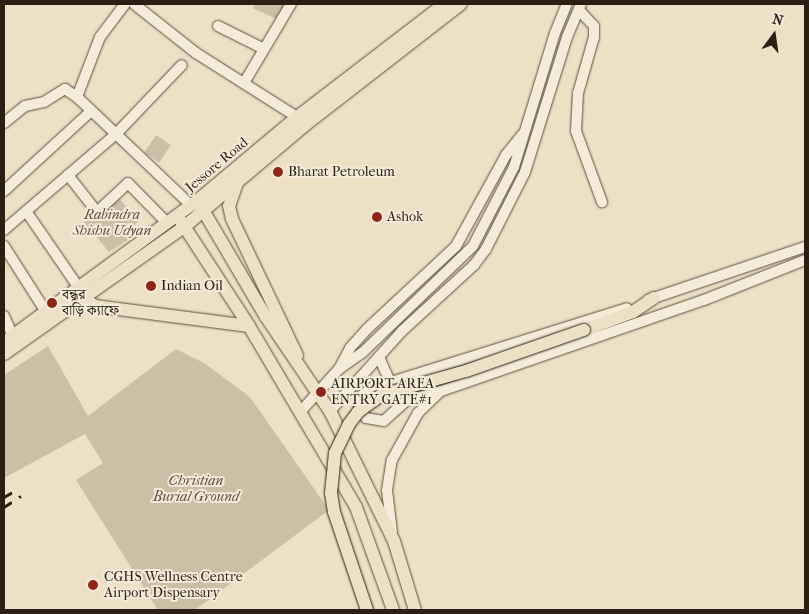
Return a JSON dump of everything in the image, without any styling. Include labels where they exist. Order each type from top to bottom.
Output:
[{"type":"main road","name":"Jessore Road","points":[[197,206],[297,117],[442,4]]},
{"type":"main road","name":"Jessore Road","points":[[197,206],[238,182],[305,125],[461,4]]},
{"type":"main road","points":[[238,182],[230,201],[230,214],[291,338],[298,363]]},
{"type":"main road","points":[[4,354],[81,293],[197,206],[330,411],[394,541],[415,610]]},
{"type":"main road","points":[[176,222],[249,326],[301,411],[356,507],[393,610]]},
{"type":"main road","points":[[8,339],[46,312],[81,293]]},
{"type":"main road","points":[[81,293],[95,306],[249,326]]},
{"type":"main road","points":[[367,610],[334,512],[331,493],[335,453],[354,418],[367,404],[395,390],[466,371],[584,330],[632,312],[654,298]]},
{"type":"street","points":[[77,97],[100,37],[125,4]]},
{"type":"street","points":[[135,4],[196,53],[297,117]]},
{"type":"street","points":[[244,83],[291,4]]},
{"type":"street","points":[[301,411],[320,393],[339,370],[359,355],[467,253],[509,178],[555,33],[567,4]]},
{"type":"street","points":[[580,7],[594,26],[594,37],[578,93],[576,131],[602,202]]},
{"type":"street","points":[[330,411],[379,357],[474,265],[486,249],[525,172],[580,7]]},
{"type":"street","points":[[218,26],[264,49]]},
{"type":"street","points":[[4,230],[116,134],[182,65]]},
{"type":"street","points":[[4,123],[25,106],[44,102],[65,89],[77,97],[90,112],[197,206]]},
{"type":"street","points":[[4,191],[90,112]]},
{"type":"street","points":[[68,175],[98,212],[128,183],[176,222]]},
{"type":"street","points":[[26,211],[81,293]]},
{"type":"street","points":[[4,246],[46,312]]},
{"type":"street","points":[[802,262],[704,300],[441,391],[407,400],[384,421],[366,418],[359,406],[361,396],[372,388],[468,360],[805,247]]},
{"type":"street","points":[[4,316],[8,339]]},
{"type":"street","points":[[379,357],[390,382]]},
{"type":"street","points":[[394,541],[386,490],[392,460],[418,413],[441,391]]},
{"type":"green space","points":[[255,4],[290,4],[281,21],[253,8]]},
{"type":"green space","points":[[156,135],[171,145],[159,162],[144,152]]},
{"type":"green space","name":"Rabindra Shishu Udyan","points":[[117,196],[138,221],[128,234],[131,238],[109,252],[84,222]]},
{"type":"green space","name":"Christian Burial Ground","points":[[48,346],[88,416],[176,349],[204,363],[250,397],[329,510],[195,610],[158,610],[76,480],[103,463],[85,434],[4,478],[4,375]]},
{"type":"railway","points":[[4,497],[18,489]]},
{"type":"railway","points":[[4,507],[21,496]]},
{"type":"place","name":"Bharat Petroleum","points":[[278,172]]},
{"type":"place","name":"Ashok","points":[[377,217]]},
{"type":"place","name":"Indian Oil","points":[[151,286]]},
{"type":"place","name":"বন্ধুর বাড়ি ক্যাফে","points":[[52,303]]},
{"type":"place","name":"AIRPORT AREA ENTRY GATE#1","points":[[321,392]]},
{"type":"place","name":"CGHS Wellness Centre Airport Dispensary","points":[[93,585]]}]
